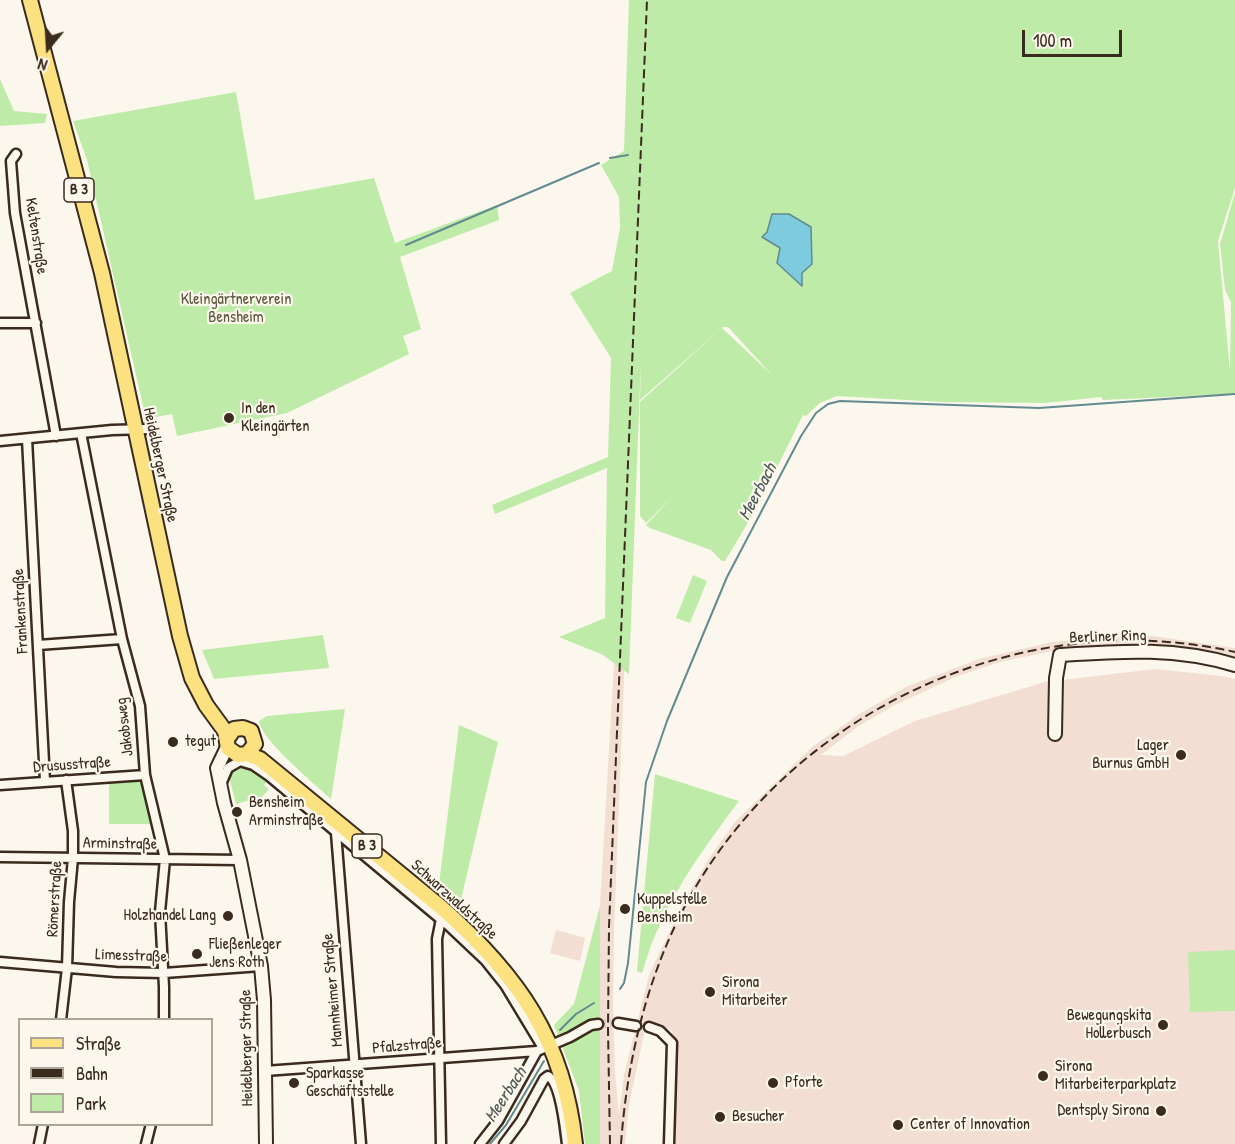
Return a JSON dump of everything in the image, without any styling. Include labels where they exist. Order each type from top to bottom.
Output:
[{"type":"main road","name":"Heidelberger Straße","points":[[30,0],[141,430],[176,618],[188,663],[198,689],[230,738],[231,751],[250,754],[255,739],[251,731],[243,728],[230,738]]},
{"type":"main road","name":"Schwarzwaldstraße","points":[[250,754],[442,908],[471,933],[502,967],[521,992],[544,1048],[565,1090],[574,1144]]},
{"type":"street","name":"Keltenstraße","points":[[16,154],[11,161],[15,213],[56,436]]},
{"type":"street","points":[[0,323],[36,323]]},
{"type":"street","points":[[0,441],[112,430],[141,430]]},
{"type":"street","name":"Jakobsweg","points":[[81,434],[122,639],[140,706],[145,776],[165,859],[160,912],[164,1018]]},
{"type":"street","name":"Frankenstraße","points":[[27,439],[45,782]]},
{"type":"street","points":[[38,645],[122,639]]},
{"type":"street","name":"Berliner Ring","points":[[1055,734],[1056,678],[1060,655],[1135,650],[1195,655],[1235,665]]},
{"type":"street","points":[[219,782],[218,764],[230,738]]},
{"type":"street","points":[[219,782],[226,760],[232,756],[250,754]]},
{"type":"street","name":"Schwarzwaldstraße","points":[[219,782],[228,768],[235,763],[246,762],[269,776],[441,919],[485,960],[505,985],[544,1048]]},
{"type":"street","name":"Drususstraße","points":[[0,785],[145,776]]},
{"type":"street","name":"Römerstraße","points":[[61,1018],[67,968],[73,858],[73,831],[66,780]]},
{"type":"street","name":"Heidelberger Straße","points":[[219,782],[240,860],[261,966],[266,1144]]},
{"type":"street","name":"Mannheimer Straße","points":[[336,833],[361,1144]]},
{"type":"street","name":"Arminstraße","points":[[0,857],[240,860]]},
{"type":"street","points":[[441,919],[437,939],[441,1144]]},
{"type":"street","name":"Limesstraße","points":[[0,963],[164,973],[261,966]]},
{"type":"street","points":[[618,1023],[636,1026]]},
{"type":"street","points":[[480,1144],[498,1121],[544,1048],[591,1025],[598,1024]]},
{"type":"street","points":[[649,1027],[660,1031],[672,1043],[669,1144]]},
{"type":"street","name":"Pfalzstraße","points":[[265,1071],[438,1059],[544,1048]]},
{"type":"street","points":[[504,1144],[521,1121],[543,1079],[548,1076],[554,1080],[567,1144]]},
{"type":"street","points":[[39,1144],[43,1126]]},
{"type":"street","points":[[146,1144],[151,1126]]},
{"type":"shaded area","name":"Dentsply Sirona","points":[[651,0],[614,929],[613,1006],[619,1115],[624,1075],[649,975],[684,901],[710,857],[735,822],[812,747],[861,713],[908,686],[979,659],[1052,642],[1104,637],[1153,636],[1235,648],[1235,657],[1164,645],[1124,645],[1047,652],[1000,662],[955,677],[893,706],[857,727],[821,755],[843,756],[915,721],[1045,682],[1155,669],[1235,679],[1235,1144],[672,1144],[676,1046],[671,1030],[647,1020],[629,1105],[625,1144],[600,1144],[600,906],[614,663],[615,592]]},
{"type":"shaded area","points":[[556,930],[585,938],[580,961],[550,953]]},
{"type":"green space","points":[[629,0],[1235,0],[1235,188],[1218,241],[1230,372],[1231,302],[1225,290],[1220,244],[1235,193],[1235,394],[1103,400],[1101,397],[1045,403],[942,402],[837,396],[820,403],[806,416],[803,415],[759,504],[725,561],[722,561],[711,550],[646,525],[673,496],[646,523],[640,516],[640,402],[722,328],[773,376],[728,327],[723,327],[640,400],[641,358],[629,674],[603,655],[559,637],[605,618],[607,468],[495,514],[492,505],[608,457],[611,358],[570,293],[612,271],[620,228],[619,197],[601,165],[624,151]]},
{"type":"green space","points":[[0,79],[14,111],[47,114],[45,123],[0,126]]},
{"type":"green space","name":"Kleingärtnerverein Bensheim","points":[[236,92],[255,200],[374,178],[395,243],[497,205],[499,220],[400,257],[421,329],[403,336],[409,354],[287,413],[177,436],[172,414],[146,419],[87,160],[73,121]]},
{"type":"green space","points":[[693,575],[707,581],[690,623],[676,618]]},
{"type":"green space","points":[[323,635],[329,668],[214,679],[202,650]]},
{"type":"green space","points":[[345,709],[331,799],[278,750],[262,729],[259,721],[267,716]]},
{"type":"green space","points":[[459,725],[498,742],[459,908],[438,892]]},
{"type":"green space","points":[[236,766],[249,768],[267,781],[264,785],[269,789],[262,797],[236,804],[229,777],[230,770]]},
{"type":"green space","points":[[655,774],[739,801],[705,847],[675,895],[656,934],[642,973],[637,971]]},
{"type":"green space","points":[[136,780],[143,784],[152,824],[109,824],[109,782]]},
{"type":"green space","points":[[600,906],[600,1144],[585,1144],[579,1091],[554,1025],[574,1004]]},
{"type":"green space","points":[[1235,950],[1235,1011],[1190,1012],[1188,952]]},
{"type":"water","points":[[772,214],[789,214],[811,227],[812,264],[802,273],[802,286],[777,263],[780,248],[762,237],[767,232]]},
{"type":"waterway","points":[[610,158],[628,155]]},
{"type":"waterway","points":[[406,245],[599,163]]},
{"type":"waterway","name":"Meerbach","points":[[620,989],[624,983],[628,963],[646,782],[667,721],[727,577],[801,436],[816,413],[828,404],[840,401],[1039,408],[1235,394]]},
{"type":"waterway","name":"Meerbach","points":[[560,1030],[576,1014],[594,1003]]},
{"type":"waterway","name":"Meerbach","points":[[490,1144],[506,1125],[544,1061]]},
{"type":"tunnel","points":[[598,1024],[618,1023]]},
{"type":"railway","points":[[610,1144],[609,927],[647,0]]},
{"type":"railway","points":[[621,1144],[636,1039],[651,987],[670,937],[712,862],[766,796],[830,740],[902,696],[981,664],[1064,645],[1149,641],[1235,652]]},
{"type":"place","name":"In den Kleingärten","points":[[229,418]]},
{"type":"place","name":"tegut","points":[[173,742]]},
{"type":"place","name":"Lager Burnus GmbH","points":[[1181,755]]},
{"type":"place","name":"Bensheim Arminstraße","points":[[237,812]]},
{"type":"place","name":"Kuppelstelle Bensheim","points":[[625,909]]},
{"type":"place","name":"Holzhandel Lang","points":[[228,916]]},
{"type":"place","name":"Fließenleger Jens Roth","points":[[197,954]]},
{"type":"place","name":"Sirona Mitarbeiter","points":[[710,992]]},
{"type":"place","name":"Bewegungskita Hollerbusch","points":[[1163,1025]]},
{"type":"place","name":"Sirona Mitarbeiterparkplatz","points":[[1043,1076]]},
{"type":"place","name":"Sparkasse Geschäftsstelle","points":[[294,1083]]},
{"type":"place","name":"Pforte","points":[[773,1083]]},
{"type":"place","name":"Dentsply Sirona","points":[[1161,1111]]},
{"type":"place","name":"Besucher","points":[[720,1117]]},
{"type":"place","name":"Center of Innovation","points":[[898,1125]]}]
